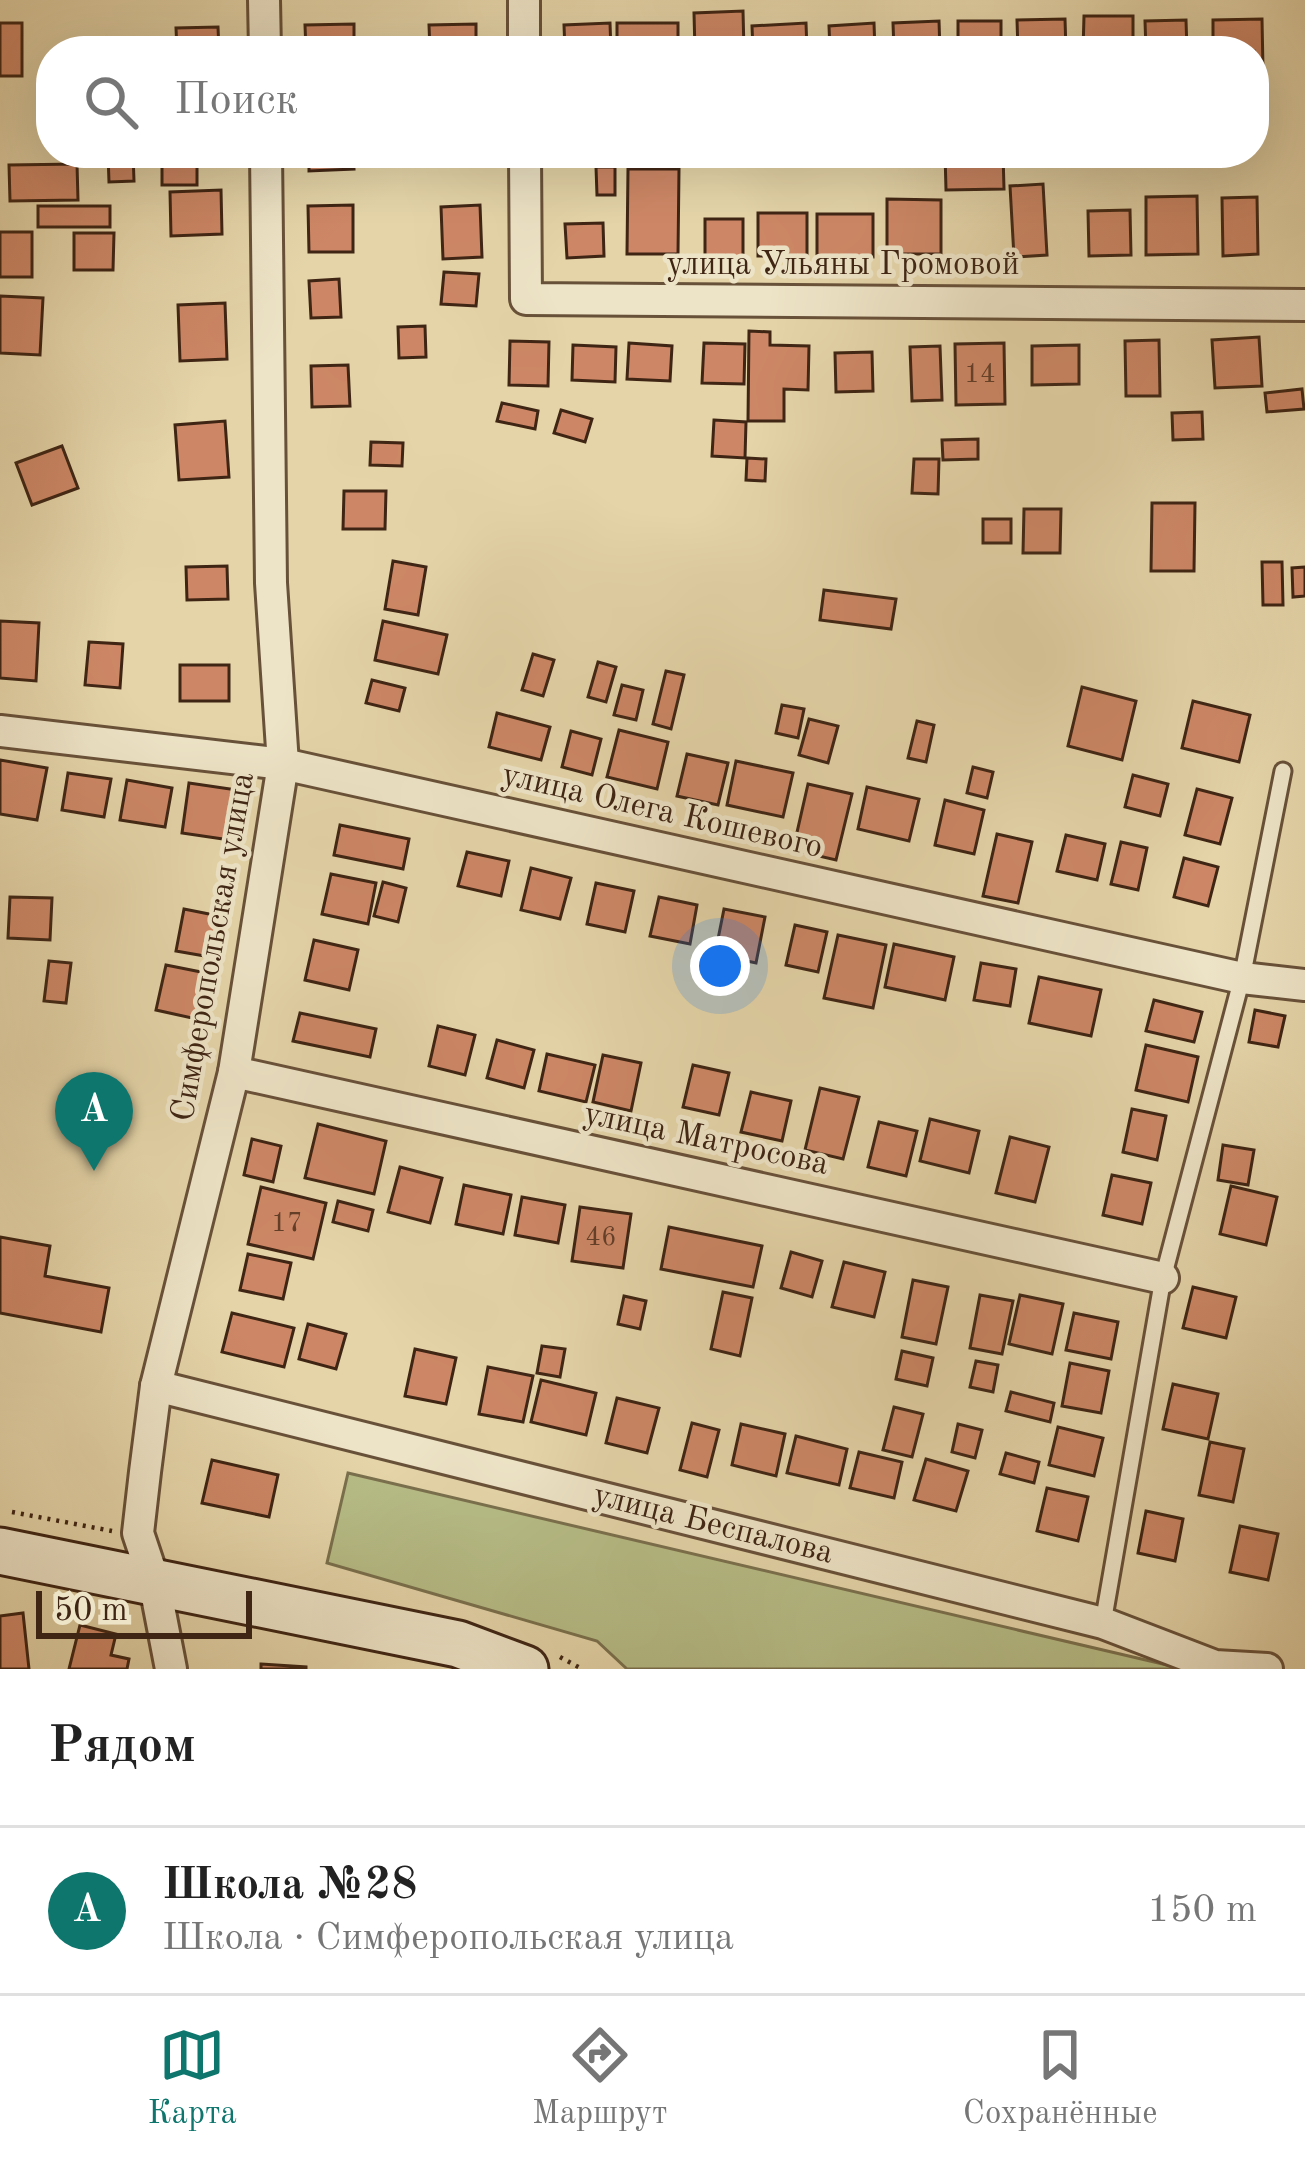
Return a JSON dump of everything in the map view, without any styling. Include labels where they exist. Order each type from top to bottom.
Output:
[{"type":"main road","points":[[0,1551],[458,1643],[525,1669]]},
{"type":"street","points":[[264,0],[265,36]]},
{"type":"street","points":[[524,0],[524,36]]},
{"type":"street","name":"Симферопольская улица","points":[[170,1669],[154,1581],[138,1533],[156,1386],[234,1072],[283,764],[271,583],[266,168]]},
{"type":"street","name":"улица Ульяны Громовой","points":[[525,168],[526,299],[1305,305]]},
{"type":"street","name":"улица Олега Кошевого","points":[[0,730],[283,764],[1242,979],[1305,986]]},
{"type":"street","name":"улица Матросова","points":[[234,1072],[1163,1278]]},
{"type":"street","name":"улица Беспалова","points":[[156,1386],[1103,1623],[1215,1666],[1267,1669]]},
{"type":"lane","points":[[1103,1623],[1163,1278],[1242,979],[1283,771]]},
{"type":"green space","points":[[348,1473],[1184,1669],[627,1669],[597,1641],[327,1563]]},
{"type":"building","points":[[743,11],[744,36],[695,36],[694,13]]},
{"type":"building","points":[[1084,16],[1133,16],[1133,36],[1083,36]]},
{"type":"building","points":[[1065,19],[1066,36],[1018,36],[1017,20]]},
{"type":"building","points":[[1262,19],[1262,36],[1213,36],[1213,20]]},
{"type":"building","points":[[1186,20],[1187,36],[1146,36],[1145,21]]},
{"type":"building","points":[[939,21],[940,36],[893,36],[893,23]]},
{"type":"building","points":[[958,21],[1001,21],[1001,36],[958,36]]},
{"type":"building","points":[[0,23],[22,23],[22,76],[0,76]]},
{"type":"building","points":[[610,23],[610,36],[564,36],[564,25]]},
{"type":"building","points":[[617,23],[678,23],[678,36],[617,36]]},
{"type":"building","points":[[806,23],[806,36],[752,36],[752,26]]},
{"type":"building","points":[[874,23],[874,36],[829,36],[829,26]]},
{"type":"building","points":[[354,24],[354,36],[305,36],[305,25]]},
{"type":"building","points":[[476,24],[476,36],[429,36],[429,25]]},
{"type":"building","points":[[218,27],[218,36],[176,36],[176,28]]},
{"type":"building","points":[[9,165],[77,168],[78,200],[10,201]]},
{"type":"building","points":[[109,168],[134,168],[134,181],[109,182]]},
{"type":"building","points":[[162,168],[197,168],[197,185],[162,185]]},
{"type":"building","points":[[596,168],[615,168],[615,195],[597,195]]},
{"type":"building","points":[[945,168],[1003,168],[1004,189],[946,190]]},
{"type":"building","points":[[628,169],[679,169],[678,254],[627,254]]},
{"type":"building","points":[[1043,184],[1047,255],[1014,257],[1010,186]]},
{"type":"building","points":[[221,190],[222,234],[171,236],[170,192]]},
{"type":"building","points":[[1197,196],[1198,254],[1146,255],[1146,197]]},
{"type":"building","points":[[1257,197],[1258,254],[1223,256],[1222,198]]},
{"type":"building","points":[[887,199],[941,200],[941,254],[887,254]]},
{"type":"building","points":[[353,205],[353,252],[309,252],[308,206]]},
{"type":"building","points":[[480,205],[482,257],[443,259],[441,207]]},
{"type":"building","points":[[38,206],[110,206],[110,227],[38,227]]},
{"type":"building","points":[[1130,210],[1131,255],[1089,256],[1088,211]]},
{"type":"building","points":[[758,213],[807,213],[807,256],[758,256]]},
{"type":"building","points":[[817,214],[873,214],[873,257],[817,257]]},
{"type":"building","points":[[705,219],[743,219],[743,257],[705,256]]},
{"type":"building","points":[[603,223],[604,256],[567,258],[565,224]]},
{"type":"building","points":[[0,232],[32,232],[32,277],[0,277]]},
{"type":"building","points":[[74,233],[114,233],[113,270],[74,270]]},
{"type":"building","points":[[444,272],[479,274],[476,306],[441,304]]},
{"type":"building","points":[[339,279],[341,317],[311,318],[309,281]]},
{"type":"building","points":[[0,296],[43,298],[40,355],[0,353]]},
{"type":"building","points":[[225,303],[227,359],[180,361],[178,305]]},
{"type":"building","points":[[425,326],[426,357],[399,358],[398,327]]},
{"type":"building","points":[[749,331],[770,332],[770,345],[809,346],[808,390],[784,389],[784,421],[748,421]]},
{"type":"building","points":[[1259,337],[1262,386],[1215,388],[1212,340]]},
{"type":"building","points":[[1159,340],[1160,396],[1126,396],[1125,341]]},
{"type":"building","points":[[510,341],[549,342],[548,386],[509,385]]},
{"type":"building","points":[[629,343],[672,346],[670,381],[627,379]]},
{"type":"building","points":[[704,343],[745,344],[744,384],[702,383]]},
{"type":"building","points":[[1004,343],[1005,404],[956,405],[955,344]]},
{"type":"building","points":[[573,345],[616,347],[615,382],[572,380]]},
{"type":"building","points":[[1079,345],[1079,384],[1032,385],[1032,346]]},
{"type":"building","points":[[940,346],[942,400],[912,401],[910,347]]},
{"type":"building","points":[[872,352],[873,391],[836,392],[835,353]]},
{"type":"building","points":[[348,365],[350,406],[312,407],[311,366]]},
{"type":"building","points":[[1302,389],[1304,409],[1267,412],[1265,393]]},
{"type":"building","points":[[502,403],[538,411],[535,429],[497,421]]},
{"type":"building","points":[[561,410],[592,419],[585,442],[554,433]]},
{"type":"building","points":[[1202,412],[1203,439],[1173,440],[1172,413]]},
{"type":"building","points":[[714,420],[746,422],[745,458],[712,456]]},
{"type":"building","points":[[225,421],[229,477],[179,480],[175,425]]},
{"type":"building","points":[[978,439],[978,459],[943,460],[942,440]]},
{"type":"building","points":[[371,442],[403,443],[402,466],[370,465]]},
{"type":"building","points":[[62,446],[78,488],[32,505],[16,463]]},
{"type":"building","points":[[747,458],[766,459],[765,481],[746,480]]},
{"type":"building","points":[[914,459],[939,459],[938,494],[912,493]]},
{"type":"building","points":[[344,491],[386,491],[385,529],[343,529]]},
{"type":"building","points":[[1152,503],[1195,503],[1194,571],[1151,571]]},
{"type":"building","points":[[1024,509],[1061,509],[1060,553],[1023,553]]},
{"type":"building","points":[[983,519],[1011,519],[1011,543],[983,543]]},
{"type":"building","points":[[393,561],[426,567],[418,615],[385,609]]},
{"type":"building","points":[[1262,562],[1282,562],[1283,605],[1263,605]]},
{"type":"building","points":[[227,566],[228,599],[187,600],[186,567]]},
{"type":"building","points":[[1305,567],[1305,596],[1293,597],[1292,568]]},
{"type":"building","points":[[824,590],[896,599],[891,629],[820,620]]},
{"type":"building","points":[[0,621],[39,623],[36,681],[0,678]]},
{"type":"building","points":[[383,621],[447,635],[438,674],[375,660]]},
{"type":"building","points":[[89,642],[123,644],[120,688],[85,685]]},
{"type":"building","points":[[533,654],[554,660],[543,696],[522,690]]},
{"type":"building","points":[[598,662],[616,667],[606,702],[588,697]]},
{"type":"building","points":[[180,665],[229,665],[229,701],[180,701]]},
{"type":"building","points":[[666,671],[684,675],[671,729],[653,724]]},
{"type":"building","points":[[372,680],[405,688],[399,711],[366,703]]},
{"type":"building","points":[[622,685],[643,690],[636,720],[614,715]]},
{"type":"building","points":[[1082,687],[1136,701],[1122,760],[1068,746]]},
{"type":"building","points":[[1193,701],[1250,715],[1239,762],[1182,748]]},
{"type":"building","points":[[782,705],[804,709],[798,738],[776,733]]},
{"type":"building","points":[[497,713],[550,727],[541,760],[489,747]]},
{"type":"building","points":[[809,719],[838,726],[828,763],[799,755]]},
{"type":"building","points":[[917,721],[934,725],[926,762],[908,758]]},
{"type":"building","points":[[619,730],[668,742],[657,789],[607,777]]},
{"type":"building","points":[[571,731],[601,739],[592,775],[562,767]]},
{"type":"building","points":[[687,754],[728,763],[718,805],[677,796]]},
{"type":"building","points":[[0,760],[47,768],[37,820],[0,814]]},
{"type":"building","points":[[736,761],[793,773],[783,817],[727,805]]},
{"type":"building","points":[[973,767],[993,772],[987,798],[967,793]]},
{"type":"building","points":[[68,773],[111,779],[104,817],[62,810]]},
{"type":"building","points":[[1133,775],[1168,784],[1160,816],[1125,807]]},
{"type":"building","points":[[127,780],[172,788],[165,827],[120,820]]},
{"type":"building","points":[[189,783],[237,790],[230,840],[182,833]]},
{"type":"building","points":[[808,784],[852,794],[836,860],[793,850]]},
{"type":"building","points":[[867,787],[919,799],[909,841],[858,829]]},
{"type":"building","points":[[1197,789],[1232,798],[1220,844],[1185,835]]},
{"type":"building","points":[[945,800],[984,810],[974,854],[935,845]]},
{"type":"building","points":[[340,825],[409,839],[403,869],[334,855]]},
{"type":"building","points":[[997,834],[1032,842],[1018,903],[983,896]]},
{"type":"building","points":[[1066,835],[1105,844],[1097,880],[1057,871]]},
{"type":"building","points":[[1121,842],[1147,848],[1138,890],[1111,884]]},
{"type":"building","points":[[467,852],[509,861],[501,896],[458,886]]},
{"type":"building","points":[[1184,858],[1218,867],[1208,906],[1174,897]]},
{"type":"building","points":[[531,868],[571,878],[560,919],[521,910]]},
{"type":"building","points":[[331,874],[376,883],[368,924],[322,914]]},
{"type":"building","points":[[383,882],[406,888],[398,922],[374,916]]},
{"type":"building","points":[[596,883],[634,891],[625,932],[587,924]]},
{"type":"building","points":[[10,897],[52,898],[50,940],[8,938]]},
{"type":"building","points":[[659,897],[697,905],[690,944],[650,936]]},
{"type":"building","points":[[184,909],[224,917],[216,958],[176,951]]},
{"type":"building","points":[[724,909],[765,917],[756,963],[715,954]]},
{"type":"building","points":[[795,925],[827,932],[818,972],[786,965]]},
{"type":"building","points":[[838,935],[886,945],[873,1008],[824,998]]},
{"type":"building","points":[[314,940],[358,950],[349,990],[305,980]]},
{"type":"building","points":[[894,944],[954,957],[945,1000],[885,987]]},
{"type":"building","points":[[49,961],[71,963],[66,1003],[44,1001]]},
{"type":"building","points":[[981,963],[1016,969],[1010,1006],[974,1000]]},
{"type":"building","points":[[166,965],[211,974],[201,1020],[156,1010]]},
{"type":"building","points":[[1039,977],[1101,990],[1091,1036],[1029,1023]]},
{"type":"building","points":[[1154,1000],[1202,1012],[1194,1042],[1146,1031]]},
{"type":"building","points":[[1255,1010],[1285,1016],[1278,1047],[1249,1042]]},
{"type":"building","points":[[300,1013],[376,1029],[370,1057],[293,1041]]},
{"type":"building","points":[[438,1026],[475,1035],[465,1075],[429,1066]]},
{"type":"building","points":[[497,1040],[534,1050],[524,1088],[487,1078]]},
{"type":"building","points":[[1146,1045],[1198,1057],[1188,1102],[1136,1090]]},
{"type":"building","points":[[547,1054],[595,1065],[586,1102],[539,1091]]},
{"type":"building","points":[[603,1055],[641,1063],[631,1111],[593,1102]]},
{"type":"building","points":[[693,1065],[729,1073],[719,1115],[683,1107]]},
{"type":"building","points":[[820,1088],[859,1097],[843,1159],[805,1150]]},
{"type":"building","points":[[751,1092],[791,1101],[782,1141],[741,1132]]},
{"type":"building","points":[[1132,1109],[1166,1116],[1157,1160],[1123,1152]]},
{"type":"building","points":[[930,1119],[979,1131],[969,1173],[920,1161]]},
{"type":"building","points":[[879,1122],[917,1131],[906,1176],[868,1167]]},
{"type":"building","points":[[318,1124],[386,1141],[374,1194],[305,1178]]},
{"type":"building","points":[[1010,1137],[1049,1147],[1035,1202],[996,1193]]},
{"type":"building","points":[[252,1139],[281,1146],[273,1182],[244,1175]]},
{"type":"building","points":[[1223,1145],[1254,1150],[1248,1185],[1218,1180]]},
{"type":"building","points":[[400,1167],[442,1178],[430,1223],[388,1212]]},
{"type":"building","points":[[1112,1175],[1151,1183],[1142,1224],[1103,1215]]},
{"type":"building","points":[[464,1185],[511,1195],[503,1234],[456,1224]]},
{"type":"building","points":[[1231,1186],[1277,1197],[1266,1245],[1220,1234]]},
{"type":"building","points":[[261,1187],[326,1203],[313,1259],[248,1244]]},
{"type":"building","points":[[522,1197],[565,1205],[558,1243],[515,1235]]},
{"type":"building","points":[[338,1201],[373,1210],[368,1231],[333,1222]]},
{"type":"building","points":[[580,1207],[631,1214],[623,1268],[572,1261]]},
{"type":"building","points":[[669,1227],[762,1246],[753,1287],[661,1269]]},
{"type":"building","points":[[0,1237],[50,1246],[45,1276],[109,1288],[101,1332],[0,1313]]},
{"type":"building","points":[[791,1252],[822,1261],[812,1297],[781,1288]]},
{"type":"building","points":[[248,1254],[291,1263],[283,1299],[240,1290]]},
{"type":"building","points":[[844,1262],[885,1272],[874,1317],[832,1307]]},
{"type":"building","points":[[913,1280],[948,1287],[936,1344],[902,1337]]},
{"type":"building","points":[[1193,1287],[1236,1297],[1226,1338],[1183,1328]]},
{"type":"building","points":[[723,1292],[752,1298],[740,1356],[711,1349]]},
{"type":"building","points":[[980,1295],[1013,1301],[1002,1354],[970,1348]]},
{"type":"building","points":[[1020,1295],[1063,1304],[1052,1354],[1009,1344]]},
{"type":"building","points":[[624,1296],[646,1301],[640,1329],[618,1324]]},
{"type":"building","points":[[232,1313],[294,1328],[284,1367],[222,1352]]},
{"type":"building","points":[[1074,1313],[1118,1322],[1111,1359],[1066,1350]]},
{"type":"building","points":[[308,1324],[346,1334],[336,1369],[299,1359]]},
{"type":"building","points":[[542,1346],[565,1349],[560,1377],[537,1373]]},
{"type":"building","points":[[415,1349],[456,1358],[446,1404],[405,1396]]},
{"type":"building","points":[[902,1351],[933,1358],[927,1386],[896,1379]]},
{"type":"building","points":[[976,1361],[998,1365],[993,1392],[970,1387]]},
{"type":"building","points":[[1070,1363],[1109,1371],[1101,1413],[1062,1406]]},
{"type":"building","points":[[488,1367],[533,1376],[523,1422],[479,1414]]},
{"type":"building","points":[[541,1380],[596,1393],[586,1435],[531,1422]]},
{"type":"building","points":[[1173,1384],[1218,1394],[1208,1439],[1163,1429]]},
{"type":"building","points":[[1011,1392],[1054,1403],[1050,1422],[1006,1411]]},
{"type":"building","points":[[617,1398],[659,1408],[647,1453],[606,1443]]},
{"type":"building","points":[[894,1407],[923,1414],[912,1457],[883,1450]]},
{"type":"building","points":[[692,1423],[719,1430],[707,1477],[680,1470]]},
{"type":"building","points":[[741,1424],[785,1434],[776,1476],[732,1465]]},
{"type":"building","points":[[958,1424],[982,1430],[975,1458],[952,1452]]},
{"type":"building","points":[[1058,1427],[1103,1438],[1094,1476],[1049,1465]]},
{"type":"building","points":[[796,1436],[847,1449],[839,1485],[787,1473]]},
{"type":"building","points":[[1210,1442],[1244,1449],[1233,1502],[1199,1495]]},
{"type":"building","points":[[859,1452],[902,1462],[894,1498],[850,1488]]},
{"type":"building","points":[[1006,1453],[1039,1462],[1034,1483],[1000,1474]]},
{"type":"building","points":[[926,1459],[968,1471],[956,1511],[914,1500]]},
{"type":"building","points":[[212,1460],[278,1475],[269,1517],[202,1503]]},
{"type":"building","points":[[1047,1488],[1088,1497],[1078,1541],[1037,1531]]},
{"type":"building","points":[[1146,1511],[1183,1519],[1175,1561],[1138,1553]]},
{"type":"building","points":[[1240,1526],[1278,1534],[1268,1580],[1230,1572]]},
{"type":"building","points":[[23,1613],[29,1669],[0,1669],[0,1616]]},
{"type":"building","points":[[80,1625],[116,1634],[111,1655],[129,1659],[127,1669],[69,1669]]},
{"type":"building","points":[[261,1664],[306,1667],[306,1669],[261,1669]]},
{"type":"place","name":"Школа №28","points":[[94,1171]]}]
